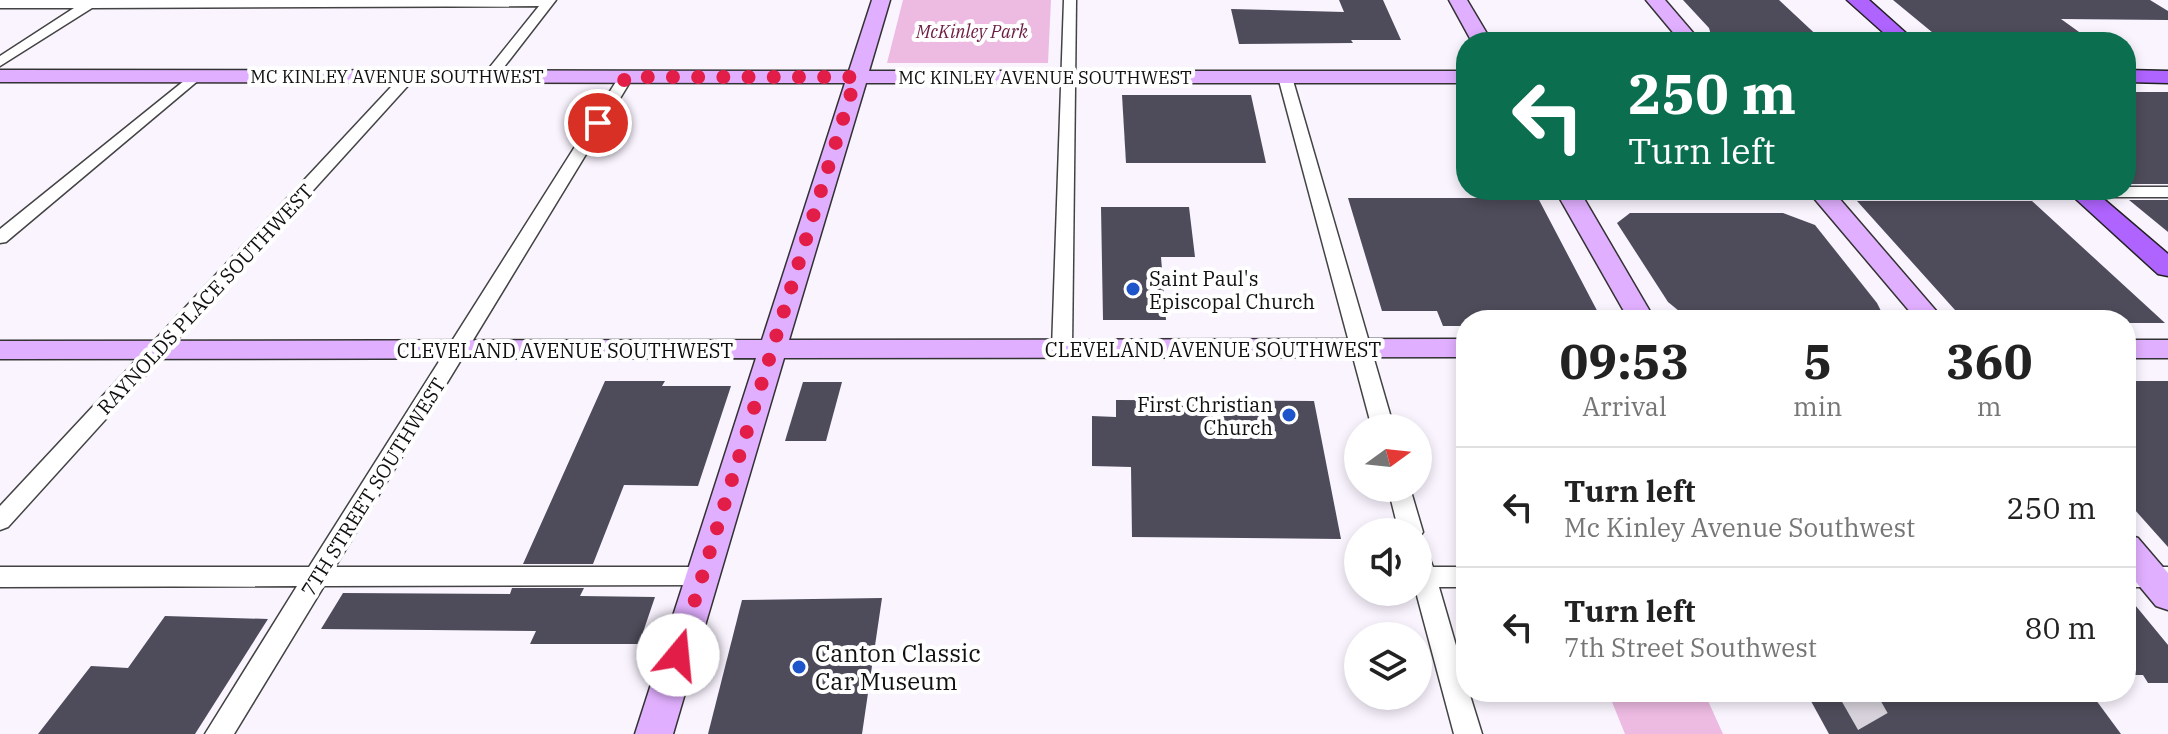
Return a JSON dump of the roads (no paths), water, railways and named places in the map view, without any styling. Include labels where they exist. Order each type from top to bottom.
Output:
[{"type":"main road","points":[[654,734],[881,0]]},
{"type":"main road","points":[[1458,0],[1476,32]]},
{"type":"main road","points":[[1655,0],[1682,32]]},
{"type":"main road","points":[[1857,0],[1894,32]]},
{"type":"main road","name":"MC KINLEY AVENUE SOUTHWEST","points":[[0,76],[1456,77]]},
{"type":"main road","points":[[2136,76],[2168,77]]},
{"type":"main road","points":[[1572,200],[1636,310]]},
{"type":"main road","points":[[1827,200],[1922,310]]},
{"type":"main road","points":[[2089,200],[2168,268]]},
{"type":"main road","name":"CLEVELAND AVENUE SOUTHWEST","points":[[0,350],[1456,348]]},
{"type":"main road","points":[[2136,349],[2168,349]]},
{"type":"main road","points":[[2136,560],[2153,582]]},
{"type":"street","points":[[1062,349],[1070,0]]},
{"type":"street","points":[[0,4],[550,1]]},
{"type":"street","points":[[489,77],[550,1]]},
{"type":"street","points":[[0,62],[91,2]]},
{"type":"street","points":[[0,238],[195,76]]},
{"type":"street","name":"RAYNOLDS PLACE SOUTHWEST","points":[[0,521],[409,76]]},
{"type":"street","name":"7TH STREET SOUTHWEST","points":[[219,734],[626,77]]},
{"type":"street","points":[[1285,77],[1379,414]]},
{"type":"street","points":[[2136,192],[2168,192]]},
{"type":"street","points":[[1432,569],[1456,575]]},
{"type":"street","points":[[0,577],[702,576]]},
{"type":"street","points":[[1432,605],[1456,691]]},
{"type":"street","points":[[1459,702],[1468,734]]},
{"type":"tunnel","points":[[1862,702],[1880,734]]},
{"type":"place","name":"Saint Paul's Episcopal Church","points":[[1133,289]]},
{"type":"place","name":"First Christian Church","points":[[1289,415]]},
{"type":"place","name":"Canton Classic Car Museum","points":[[799,667]]},
{"type":"park label","name":"McKinley Park","points":[[972,31]]}]
